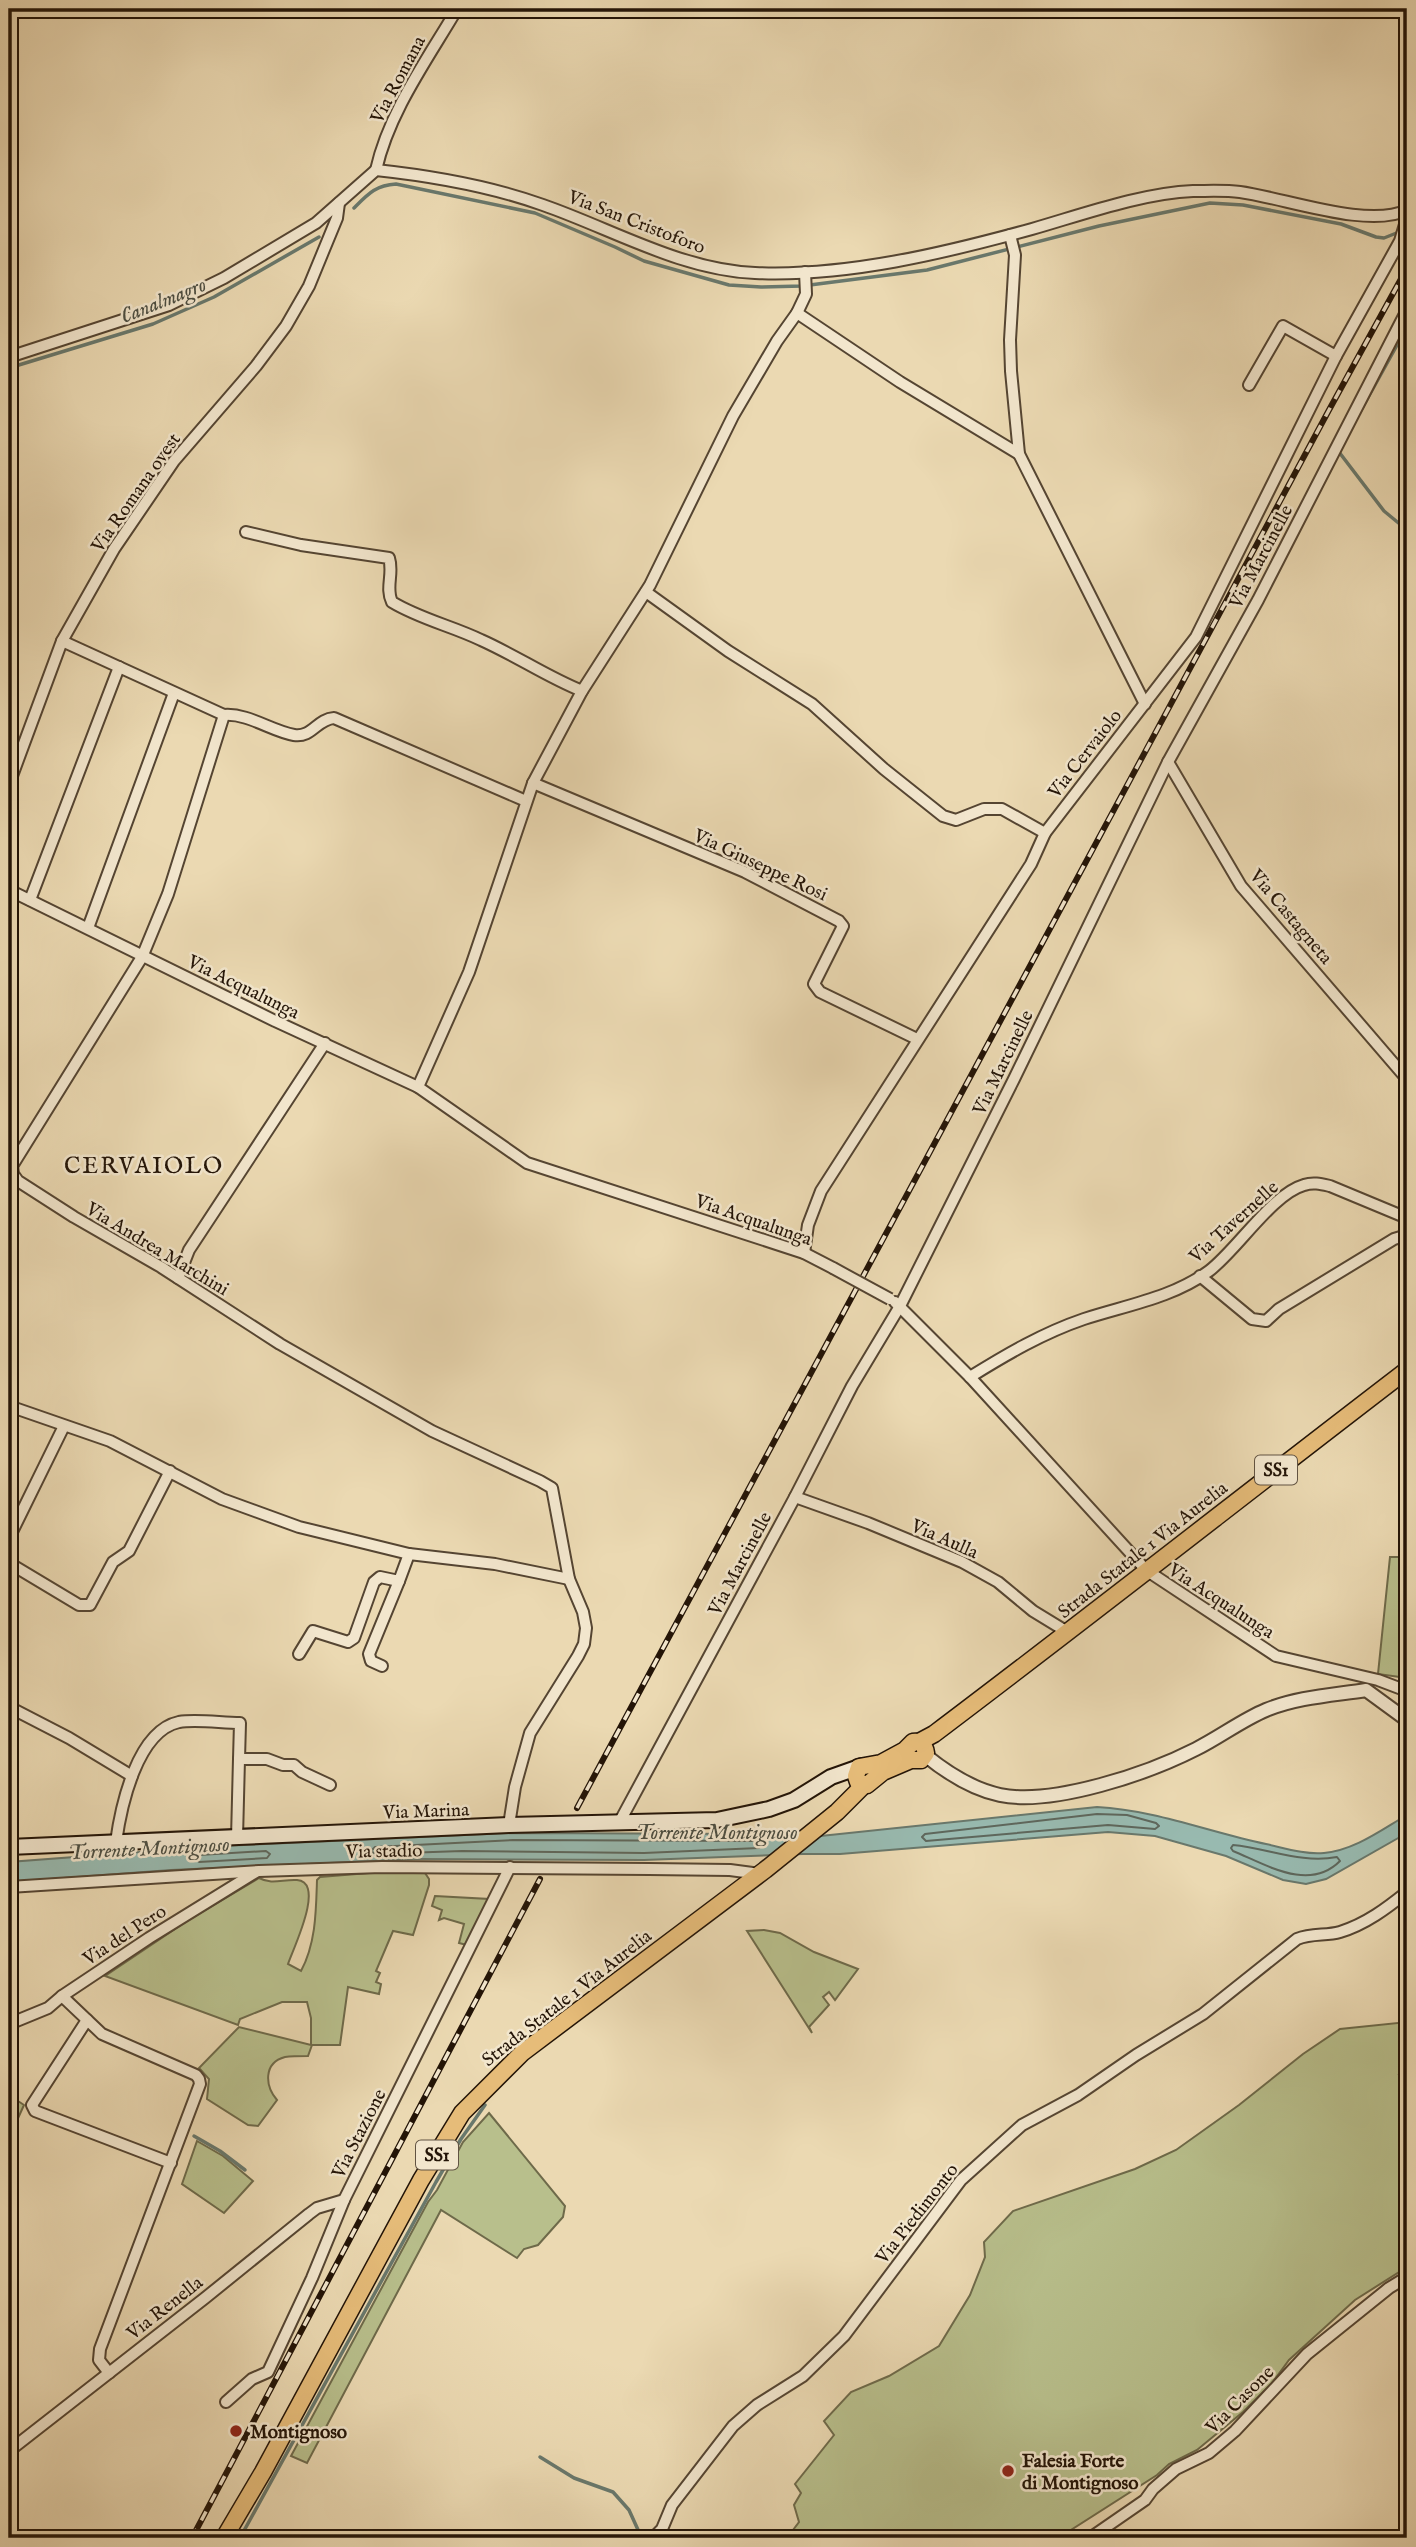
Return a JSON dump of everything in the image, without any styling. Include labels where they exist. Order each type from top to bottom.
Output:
[{"type":"main road","name":"Strada Statale 1 Via Aurelia","points":[[224,2538],[263,2472],[421,2180],[462,2113],[522,2053],[763,1872],[852,1798],[860,1776],[905,1751],[913,1742],[920,1752],[934,1734],[1069,1633],[1146,1570],[1407,1370]]},
{"type":"main road","name":"Via Marina","points":[[9,1847],[509,1825],[716,1820],[769,1809],[794,1800],[834,1775],[860,1776]]},
{"type":"street","name":"Via Romana","points":[[376,170],[382,145],[404,101],[457,9]]},
{"type":"street","points":[[9,357],[169,306],[224,278],[326,216],[376,170]]},
{"type":"street","name":"Via San Cristoforo","points":[[376,170],[433,178],[514,195],[681,259],[718,270],[755,273],[805,274],[870,265],[1010,238],[1112,206],[1191,191],[1238,191],[1350,214],[1406,216]]},
{"type":"street","name":"Via Romana ovest","points":[[9,784],[62,641],[114,549],[174,461],[256,366],[298,308],[334,226],[339,202]]},
{"type":"street","points":[[1144,704],[1196,637],[1336,356],[1401,241],[1406,216]]},
{"type":"street","name":"Via Cervaiolo","points":[[804,1253],[808,1225],[821,1191],[1031,864],[1045,833],[1144,704],[1019,454],[1010,350],[1015,255],[1010,238]]},
{"type":"street","points":[[418,1087],[469,972],[533,783],[582,691],[646,592],[733,416],[777,341],[797,313],[806,294],[805,274]]},
{"type":"street","name":"Via Marcinelle","points":[[619,1823],[852,1386],[900,1306],[1168,762],[1258,600],[1407,310]]},
{"type":"street","points":[[797,313],[900,382],[1019,454]]},
{"type":"street","points":[[1249,385],[1283,326],[1336,356]]},
{"type":"street","points":[[246,532],[301,545],[389,558],[391,565],[388,593],[392,602],[408,612],[484,641],[582,691]]},
{"type":"street","points":[[646,592],[728,651],[812,704],[884,769],[943,816],[956,820],[984,809],[1002,809],[1045,833]]},
{"type":"street","points":[[62,641],[224,715],[241,717],[295,735],[310,733],[323,720],[334,718],[526,801]]},
{"type":"street","points":[[30,900],[119,667]]},
{"type":"street","points":[[88,928],[174,692]]},
{"type":"street","name":"Via Andrea Marchini","points":[[224,715],[169,894],[142,957],[12,1166],[13,1174],[18,1181],[74,1217],[178,1278],[280,1344],[397,1411],[552,1488],[569,1579]]},
{"type":"street","name":"Via Castagneta","points":[[1168,762],[1241,886],[1407,1079]]},
{"type":"street","name":"Via Giuseppe Rosi","points":[[533,783],[745,872],[839,921],[843,926],[814,984],[820,992],[917,1039]]},
{"type":"street","name":"Via Acqualunga","points":[[9,890],[142,957],[418,1087],[527,1163],[804,1253],[890,1299],[970,1377],[1146,1570],[1276,1656],[1378,1680],[1407,1691]]},
{"type":"street","points":[[178,1278],[189,1250],[208,1219],[325,1043]]},
{"type":"street","name":"Via Tavernelle","points":[[970,1377],[1026,1343],[1083,1320],[1162,1296],[1200,1276],[1231,1251],[1278,1201],[1301,1185],[1317,1183],[1330,1186],[1407,1219]]},
{"type":"street","points":[[1200,1276],[1252,1319],[1266,1321],[1279,1309],[1383,1245],[1407,1235]]},
{"type":"street","points":[[9,1406],[110,1441],[222,1499],[299,1527],[409,1554],[506,1566],[569,1579],[583,1612],[586,1628],[584,1643],[530,1733],[515,1787],[509,1825]]},
{"type":"street","points":[[9,1538],[64,1426]]},
{"type":"street","points":[[9,1563],[79,1605],[90,1605],[113,1562],[129,1551],[170,1471]]},
{"type":"street","name":"Via Aulla","points":[[795,1497],[868,1523],[962,1562],[998,1582],[1033,1611],[1069,1633]]},
{"type":"street","points":[[382,1666],[371,1661],[369,1654],[409,1554]]},
{"type":"street","points":[[299,1654],[313,1631],[348,1643],[354,1638],[374,1582],[380,1577],[399,1581]]},
{"type":"street","points":[[1366,1690],[1407,1720]]},
{"type":"street","points":[[920,1752],[974,1787],[1003,1796],[1050,1794],[1095,1786],[1163,1765],[1198,1749],[1267,1709],[1284,1704],[1366,1690],[1407,1691]]},
{"type":"street","points":[[9,1707],[69,1738],[132,1776]]},
{"type":"street","points":[[116,1842],[132,1776],[142,1753],[154,1737],[179,1722],[240,1723],[236,1838]]},
{"type":"street","points":[[239,1759],[267,1759],[283,1765],[294,1765],[302,1772],[330,1785]]},
{"type":"street","name":"Via stadio","points":[[9,1887],[259,1871],[436,1866],[763,1872]]},
{"type":"street","name":"Via Stazione","points":[[226,2402],[252,2379],[268,2372],[307,2290],[344,2200],[510,1867]]},
{"type":"street","name":"Via del Pero","points":[[9,2024],[42,2012],[173,1923],[259,1871]]},
{"type":"street","name":"Via Piedimonto","points":[[653,2538],[662,2529],[672,2505],[733,2426],[757,2405],[803,2376],[827,2353],[864,2312],[961,2180],[1022,2124],[1069,2101],[1203,2014],[1297,1939],[1311,1934],[1339,1932],[1358,1925],[1376,1916],[1407,1892]]},
{"type":"street","points":[[62,1996],[102,2034],[199,2078],[200,2084],[99,2354],[99,2360],[109,2373]]},
{"type":"street","points":[[87,2020],[32,2105],[34,2111],[171,2163]]},
{"type":"street","name":"Via Renella","points":[[9,2451],[317,2208],[344,2200]]},
{"type":"street","name":"Via Casone","points":[[1090,2538],[1145,2500],[1153,2489],[1176,2469],[1209,2453],[1235,2431],[1307,2354],[1389,2288],[1407,2277]]},
{"type":"street","points":[[569,2538],[619,2538]]},
{"type":"green space","points":[[1390,1557],[1407,1557],[1407,1678],[1378,1674]]},
{"type":"green space","points":[[406,1870],[425,1873],[429,1885],[413,1935],[393,1931],[376,1971],[380,1973],[376,1982],[381,1984],[379,1994],[348,1987],[340,2045],[312,2045],[308,2056],[285,2057],[273,2064],[268,2082],[277,2100],[258,2126],[248,2125],[207,2099],[209,2079],[199,2068],[239,2027],[311,2045],[311,2018],[307,2002],[282,2002],[240,2019],[238,2025],[105,1976],[187,1921],[259,1878],[273,1881],[297,1880],[305,1884],[309,1892],[301,1931],[288,1964],[301,1971],[310,1949],[317,1880],[320,1877]]},
{"type":"green space","points":[[435,1896],[489,1899],[467,1945],[459,1943],[464,1924],[444,1918],[439,1920],[442,1910],[432,1906]]},
{"type":"green space","points":[[747,1931],[780,1933],[814,1952],[858,1969],[835,2000],[829,1992],[823,1997],[829,2005],[809,2027],[812,2033]]},
{"type":"green space","points":[[1407,2022],[1407,2062],[1399,2074],[1407,2077],[1407,2267],[1355,2300],[1289,2360],[1272,2383],[1243,2412],[1197,2450],[1169,2464],[1157,2475],[1071,2530],[1066,2538],[787,2538],[799,2522],[794,2505],[801,2493],[795,2484],[834,2435],[824,2421],[851,2392],[889,2376],[939,2346],[970,2295],[985,2257],[984,2242],[1013,2211],[1135,2169],[1176,2150],[1340,2029]]},
{"type":"green space","points":[[9,2095],[24,2105],[9,2138]]},
{"type":"green space","points":[[489,2113],[565,2206],[563,2217],[538,2245],[524,2249],[517,2258],[441,2210],[307,2463],[291,2456],[428,2202],[463,2142]]},
{"type":"green space","points":[[197,2141],[223,2156],[253,2181],[224,2213],[182,2184]]},
{"type":"water","points":[[1097,1807],[1140,1812],[1310,1853],[1346,1848],[1407,1815],[1407,1833],[1326,1879],[1306,1884],[1283,1880],[1226,1856],[1155,1836],[1108,1832],[840,1854],[644,1860],[420,1859],[171,1870],[9,1882],[9,1862],[220,1846],[512,1833],[755,1834],[792,1839]]},
{"type":"waterway","points":[[354,208],[378,188],[396,184],[535,213],[644,261],[729,285],[761,287],[802,286],[927,270],[1099,226],[1210,203],[1243,205],[1341,224],[1376,237],[1384,238],[1399,232]]},
{"type":"waterway","name":"Canalmagro","points":[[9,368],[153,324],[214,297],[319,237]]},
{"type":"waterway","points":[[1403,255],[1407,259]]},
{"type":"waterway","points":[[1360,412],[1407,327]]},
{"type":"waterway","points":[[1340,450],[1384,511],[1407,530]]},
{"type":"waterway","points":[[240,2538],[436,2182],[485,2105]]},
{"type":"waterway","points":[[194,2136],[245,2170]]},
{"type":"waterway","points":[[540,2457],[574,2478],[613,2492],[629,2510],[639,2532]]},
{"type":"railway","points":[[577,1808],[1407,268]]},
{"type":"railway","points":[[192,2538],[540,1879]]},
{"type":"place","name":"Montignoso","points":[[236,2431]]},
{"type":"place","name":"Falesia Forte di Montignoso","points":[[1008,2471]]},
{"type":"district","name":"CERVAIOLO","points":[[144,1165]]},
{"type":"water label","name":"Torrente Montignoso","points":[[717,1832]]},
{"type":"water label","name":"Torrente Montignoso","points":[[149,1848]]}]
